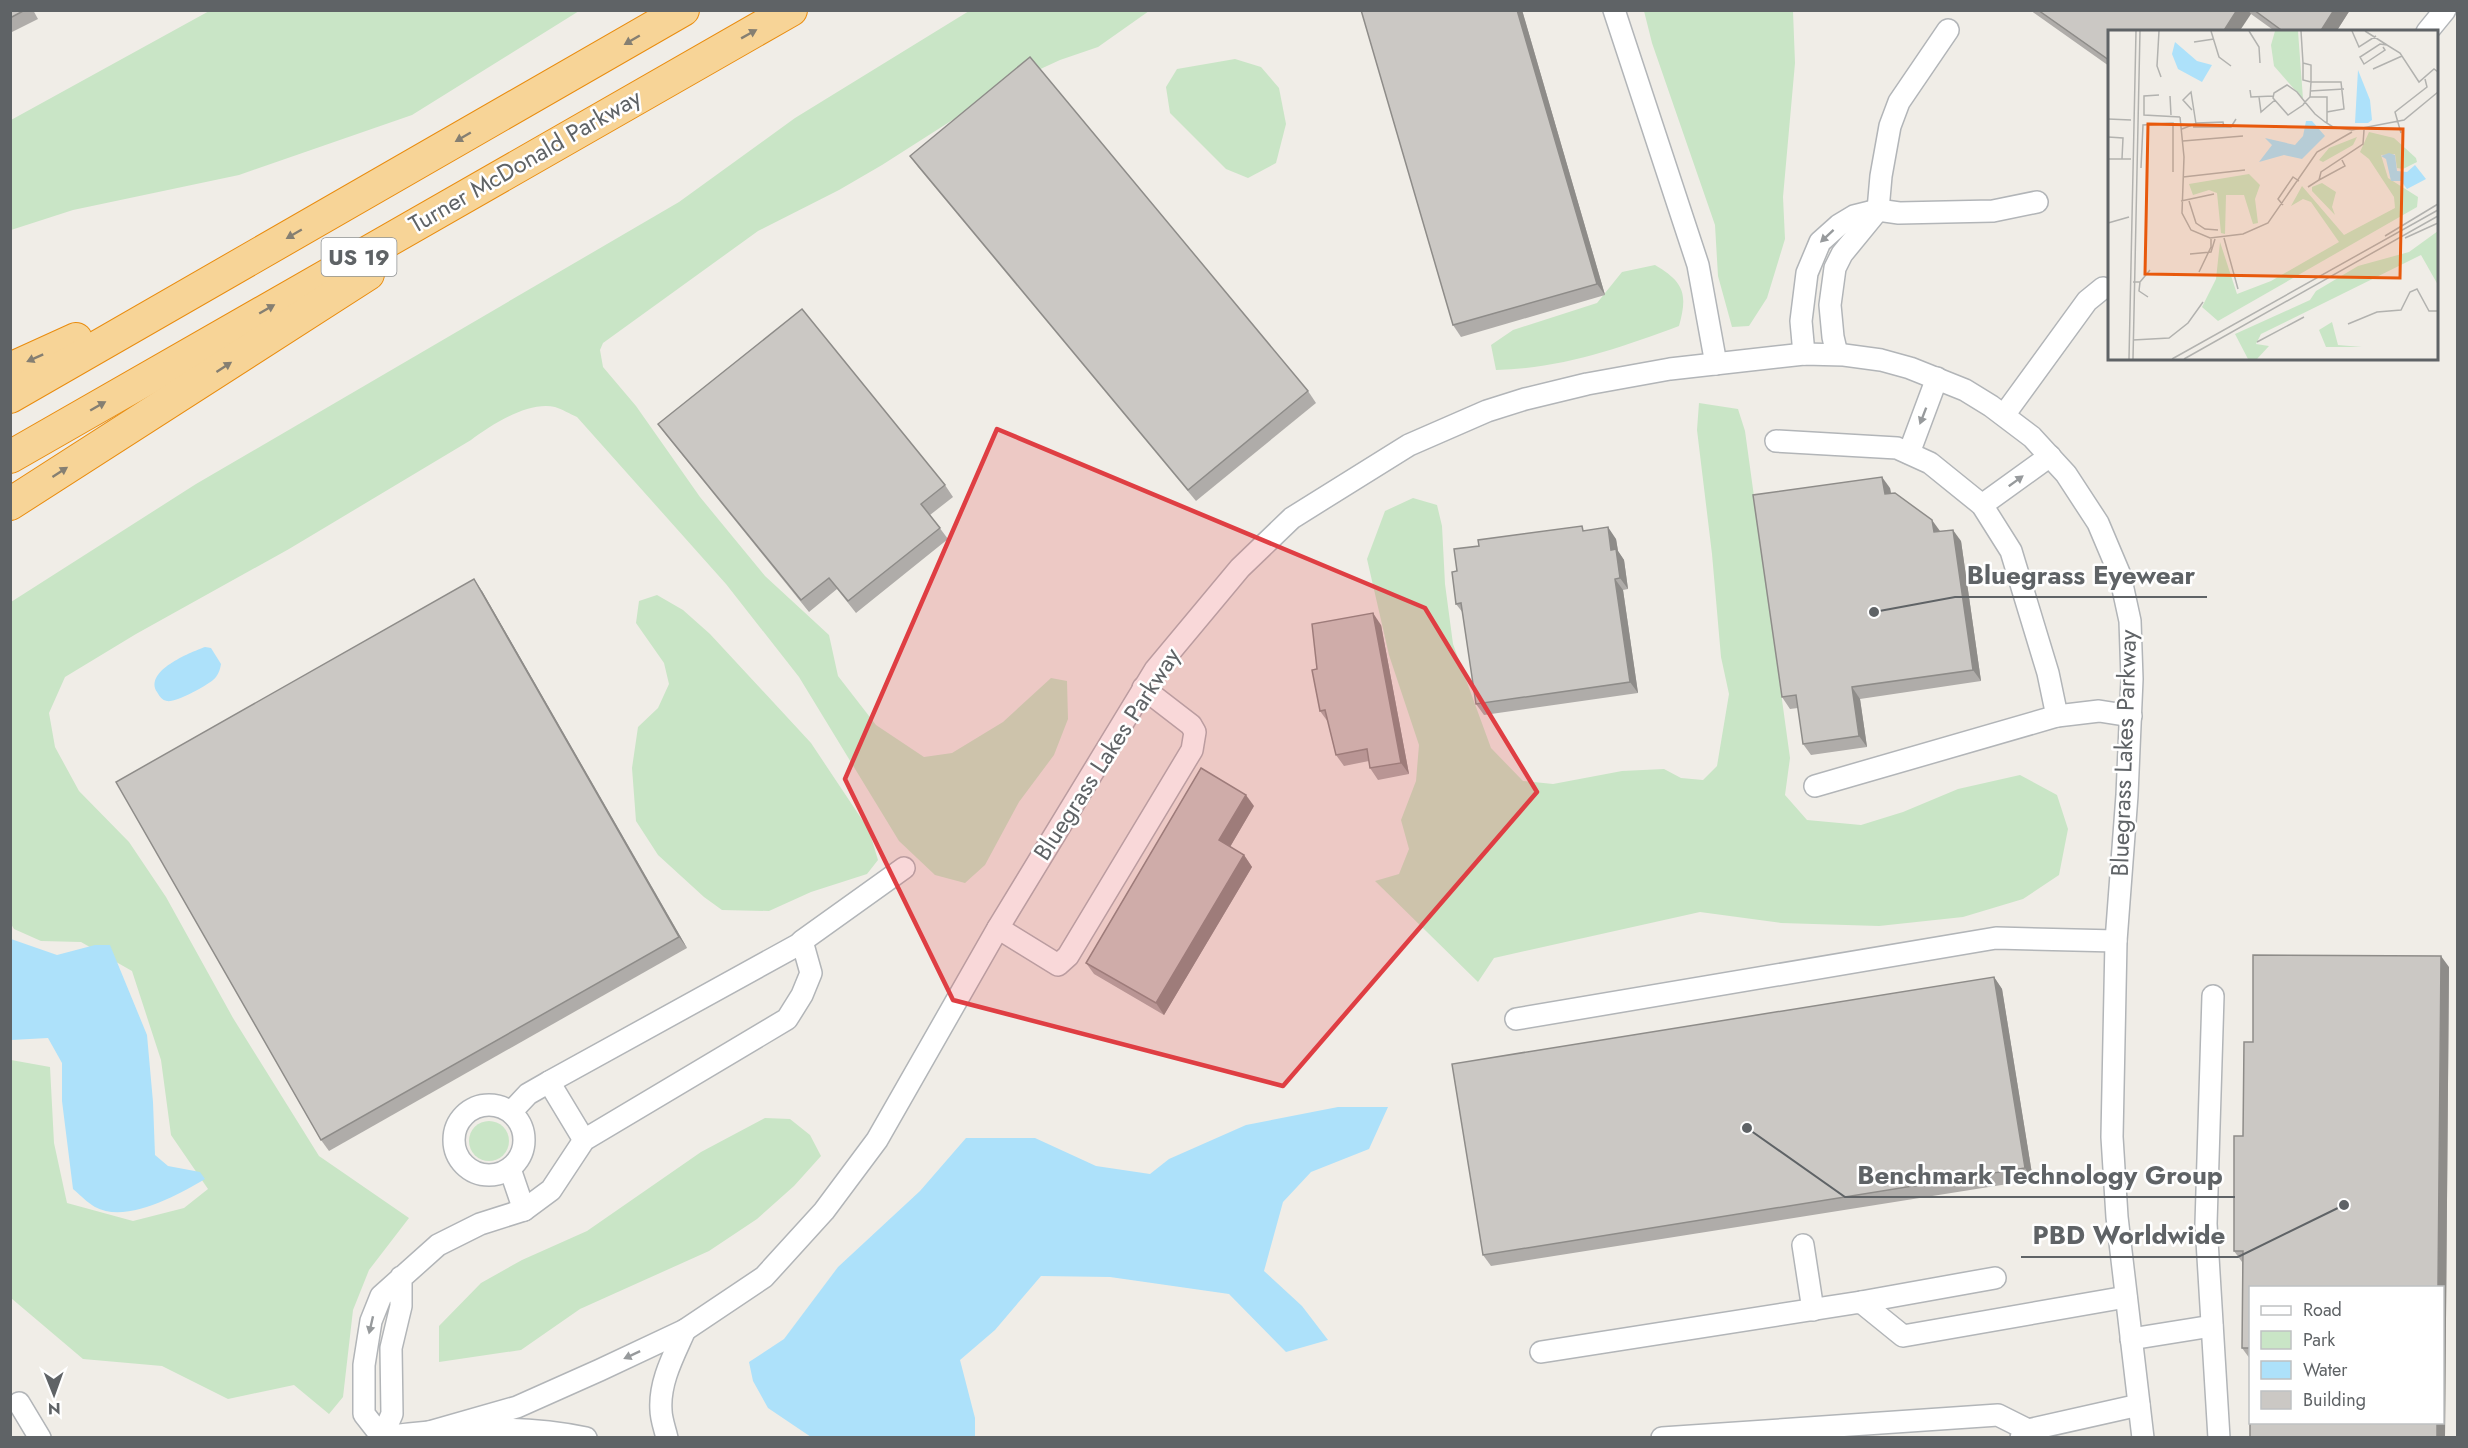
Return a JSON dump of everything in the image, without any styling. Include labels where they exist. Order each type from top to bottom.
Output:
[{"type":"highway","name":"US 19","points":[[10,398],[683,10]]},
{"type":"highway","name":"Turner McDonald Parkway","points":[[10,456],[791,10]]},
{"type":"highway","points":[[10,504],[707,57]]},
{"type":"highway","points":[[10,369],[241,264]]},
{"type":"street","points":[[1614,10],[1698,265],[1716,364]]},
{"type":"street","points":[[2429,30],[2445,10]]},
{"type":"street","points":[[1837,354],[1830,304],[1835,268],[1842,254],[1878,210],[1881,176],[1890,126],[1899,102],[1948,30]]},
{"type":"street","points":[[1804,354],[1801,321],[1806,280],[1812,256],[1820,242],[1839,225],[1854,216],[1878,210],[1899,213],[1994,211],[2037,202]]},
{"type":"street","points":[[2004,415],[2087,301],[2103,288]]},
{"type":"street","name":"Bluegrass Lakes Parkway","points":[[429,1432],[532,1401],[685,1330],[764,1277],[824,1211],[877,1140],[998,928],[1155,670],[1240,568],[1292,518],[1409,445],[1487,411],[1525,399],[1649,372],[1804,354],[1837,354],[1881,360],[1937,378],[1965,390],[2004,415],[2032,437],[2081,494],[2112,553],[2120,576],[2126,598],[2132,643],[2131,716],[2116,940],[2112,1137],[2117,1217],[2143,1437]]},
{"type":"street","points":[[1909,453],[1937,378]]},
{"type":"street","points":[[1776,441],[1897,448],[1930,463],[1982,505],[2012,551],[2048,674],[2056,716]]},
{"type":"street","points":[[1982,505],[2050,456]]},
{"type":"street","points":[[998,928],[1058,965],[1068,956],[1186,760],[1195,741],[1195,732],[1191,725],[1143,688]]},
{"type":"street","points":[[1815,786],[2056,716],[2099,711],[2131,716]]},
{"type":"street","points":[[511,1112],[528,1094],[803,942],[904,868]]},
{"type":"street","points":[[1516,1019],[1996,938],[2116,940]]},
{"type":"street","points":[[380,1437],[392,1414],[391,1348],[401,1306],[400,1277],[438,1245],[480,1224],[524,1210],[551,1190],[584,1140],[787,1019],[802,995],[811,972],[803,942]]},
{"type":"street","points":[[2213,996],[2206,1224],[2219,1437]]},
{"type":"street","points":[[549,1082],[584,1140]]},
{"type":"street","points":[[488,1105],[511,1112],[518,1120],[525,1141],[517,1162],[510,1169],[499,1175],[487,1176],[475,1173],[465,1166],[454,1146],[454,1134],[458,1122],[466,1113],[476,1107],[488,1105]]},
{"type":"street","points":[[510,1169],[524,1210]]},
{"type":"street","points":[[1803,1245],[1813,1310]]},
{"type":"street","points":[[1541,1352],[1813,1310],[1995,1278]]},
{"type":"street","points":[[1861,1302],[1904,1336],[2127,1298]]},
{"type":"street","points":[[2131,1339],[2212,1326]]},
{"type":"street","points":[[667,1437],[660,1411],[661,1392],[666,1374],[685,1330]]},
{"type":"street","points":[[19,1403],[40,1437]]},
{"type":"street","points":[[1662,1437],[1729,1435],[1998,1415],[2025,1434],[2139,1405]]},
{"type":"street","name":"Bluegrass Lakes Parkway","points":[[380,1437],[493,1429],[555,1431],[586,1437]]},
{"type":"highlighted area","points":[[997,429],[1425,608],[1537,792],[1283,1086],[953,1000],[845,779]]},
{"type":"green space","points":[[211,10],[579,11],[412,115],[239,175],[73,210],[11,230],[11,120]]},
{"type":"green space","points":[[969,11],[1149,11],[1098,47],[1060,60],[1012,82],[882,165],[839,190],[758,231],[603,343],[600,350],[603,367],[636,406],[700,497],[765,576],[829,635],[838,676],[876,725],[924,757],[952,753],[1003,722],[1051,678],[1067,681],[1068,719],[1054,755],[1019,802],[985,865],[965,883],[935,875],[899,841],[799,677],[726,584],[577,417],[555,407],[544,406],[522,411],[499,421],[289,549],[136,634],[65,677],[49,713],[55,747],[79,791],[129,842],[166,897],[233,1018],[319,1156],[409,1218],[369,1270],[353,1310],[343,1397],[329,1414],[294,1385],[228,1399],[162,1366],[83,1359],[11,1298],[11,1060],[50,1067],[54,1143],[67,1203],[133,1221],[184,1208],[208,1189],[171,1135],[161,1060],[132,971],[81,942],[41,941],[14,929],[11,924],[11,602],[196,484],[679,202],[795,118]]},
{"type":"green space","points":[[1644,11],[1793,11],[1795,63],[1783,197],[1785,239],[1767,298],[1749,326],[1732,327],[1718,276],[1715,225],[1652,43]]},
{"type":"green space","points":[[1235,59],[1261,67],[1279,88],[1286,124],[1276,163],[1248,178],[1226,169],[1170,113],[1166,87],[1177,69]]},
{"type":"green space","points":[[1655,265],[1672,277],[1681,290],[1683,305],[1679,326],[1589,356],[1544,366],[1496,370],[1491,345],[1513,330],[1597,303],[1622,272]]},
{"type":"green space","points":[[1699,403],[1738,409],[1745,431],[1790,758],[1785,795],[1807,820],[1861,825],[1903,812],[1958,789],[2020,775],[2057,795],[2068,829],[2059,875],[2023,899],[1963,917],[1879,926],[1781,923],[1700,912],[1494,958],[1478,982],[1375,881],[1399,874],[1409,849],[1401,820],[1416,781],[1419,745],[1389,655],[1367,559],[1385,511],[1413,498],[1437,505],[1442,526],[1445,584],[1453,644],[1491,748],[1523,781],[1553,784],[1622,771],[1664,769],[1681,778],[1703,780],[1717,766],[1729,694],[1721,657],[1712,554],[1697,430]]},
{"type":"green space","points":[[657,595],[683,610],[710,634],[811,743],[869,830],[878,860],[867,874],[811,892],[769,911],[722,910],[704,897],[658,855],[636,821],[632,768],[638,727],[658,708],[669,684],[664,663],[636,623],[639,601]]},
{"type":"green space","points":[[765,1118],[790,1119],[810,1135],[821,1156],[794,1186],[757,1219],[709,1251],[580,1309],[521,1350],[439,1362],[439,1326],[481,1283],[522,1260],[587,1231],[701,1152]]},
{"type":"green space","points":[[489,1121],[503,1127],[509,1141],[503,1155],[489,1161],[475,1155],[469,1141],[475,1127]]},
{"type":"water","points":[[205,647],[211,648],[221,664],[216,677],[183,697],[171,701],[162,699],[155,684],[162,670],[179,658]]},
{"type":"water","points":[[11,939],[57,955],[95,945],[110,945],[147,1035],[155,1155],[168,1166],[200,1172],[205,1179],[181,1193],[152,1205],[121,1212],[95,1207],[73,1189],[62,1101],[62,1063],[48,1038],[11,1040]]},
{"type":"water","points":[[1338,1107],[1388,1107],[1369,1149],[1311,1172],[1283,1202],[1264,1271],[1302,1306],[1328,1340],[1286,1352],[1229,1294],[1110,1277],[1041,1276],[995,1330],[960,1360],[975,1418],[975,1437],[811,1437],[768,1408],[753,1381],[749,1362],[784,1339],[838,1267],[920,1191],[966,1138],[1035,1138],[1096,1166],[1150,1174],[1169,1159],[1246,1125]]},
{"type":"building","points":[[10,10],[25,10],[10,18]]},
{"type":"building","points":[[1361,10],[1517,10],[1597,284],[1453,325]]},
{"type":"building","points":[[2038,10],[2237,10],[2224,30],[2108,30],[2108,59]]},
{"type":"building","points":[[2254,10],[2334,10],[2321,30],[2281,30]]},
{"type":"building","points":[[1030,57],[1308,391],[1188,490],[910,156]]},
{"type":"building","points":[[802,309],[945,485],[921,504],[940,528],[848,601],[829,578],[801,600],[658,424]]},
{"type":"building","points":[[1882,477],[1885,494],[1895,493],[1932,520],[1934,532],[1953,530],[1973,670],[1852,687],[1859,736],[1803,744],[1796,695],[1782,697],[1753,495]]},
{"type":"building","points":[[1582,526],[1583,531],[1608,527],[1611,550],[1616,549],[1620,578],[1615,579],[1630,682],[1476,704],[1461,603],[1456,604],[1452,572],[1457,571],[1454,549],[1479,546],[1478,540]]},
{"type":"building","points":[[474,579],[679,937],[321,1140],[116,782]]},
{"type":"building","points":[[1373,613],[1401,763],[1370,768],[1367,749],[1336,755],[1325,710],[1320,711],[1312,670],[1317,669],[1312,624]]},
{"type":"building","points":[[1201,768],[1246,795],[1219,840],[1244,855],[1156,1003],[1086,963]]},
{"type":"building","points":[[2253,955],[2441,956],[2438,1286],[2249,1286],[2249,1348],[2242,1348],[2243,1251],[2234,1251],[2234,1136],[2243,1136],[2244,1042],[2253,1042]]},
{"type":"building","points":[[1994,977],[2025,1168],[1483,1255],[1452,1064]]},
{"type":"building","points":[[2250,1424],[2437,1424],[2437,1437],[2250,1437]]},
{"type":"place","name":"Bluegrass Eyewear","points":[[1874,612]]},
{"type":"place","name":"Benchmark Technology Group","points":[[1747,1128]]},
{"type":"place","name":"PBD Worldwide","points":[[2344,1205]]}]
